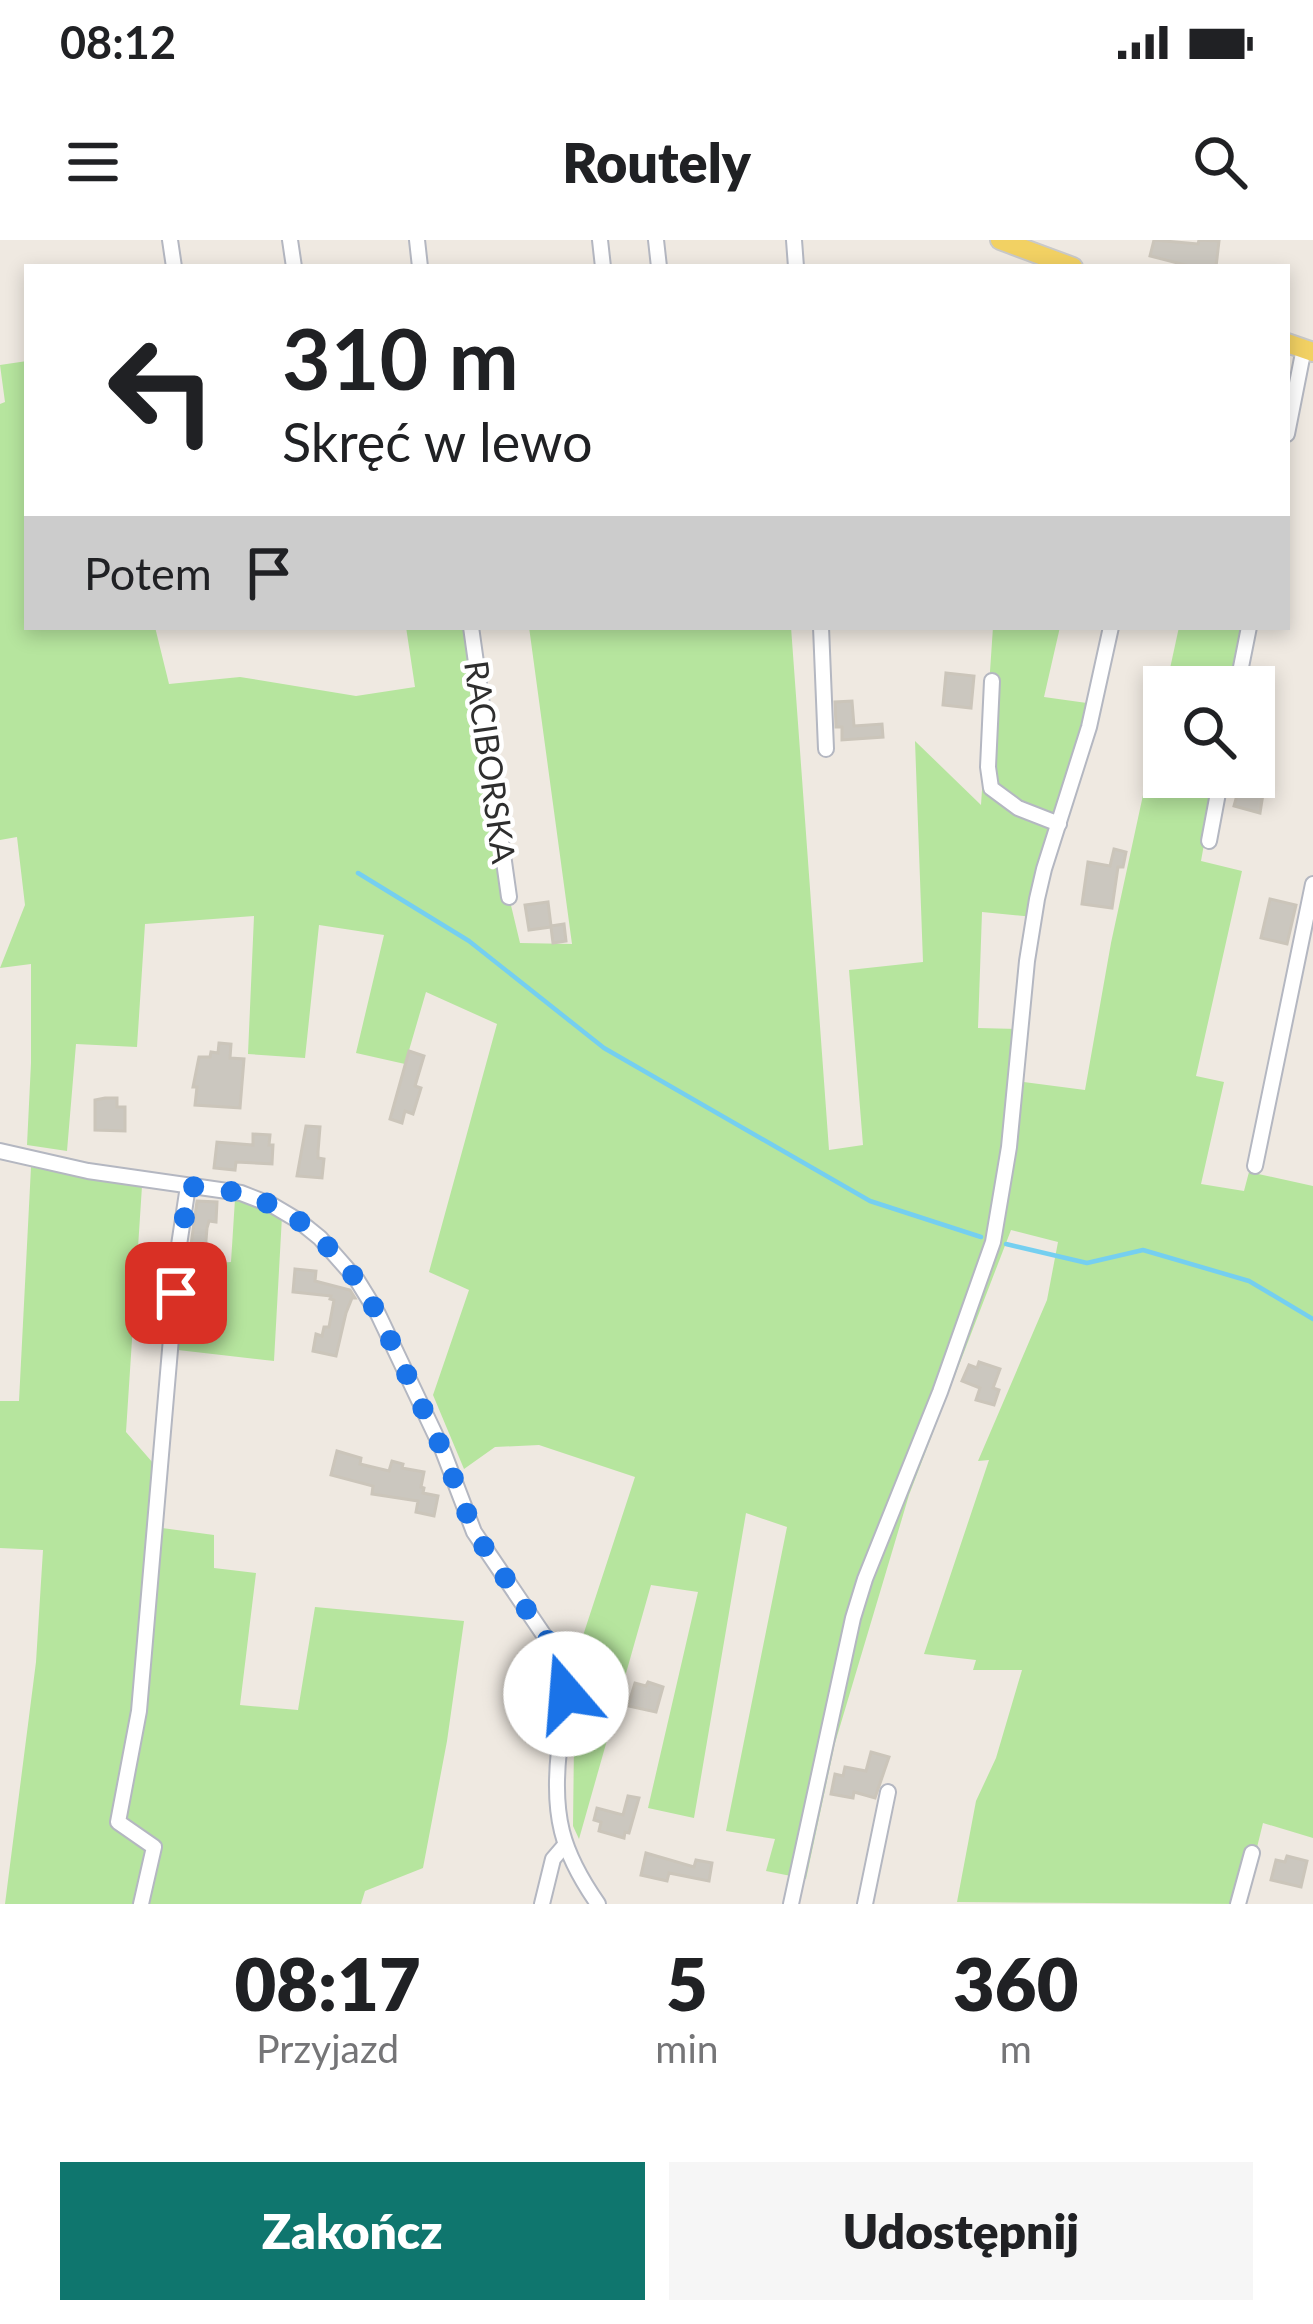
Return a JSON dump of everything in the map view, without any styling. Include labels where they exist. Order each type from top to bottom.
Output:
[{"type":"main road","points":[[1000,240],[1065,264]]},
{"type":"street","points":[[1290,416],[1301,348]]},
{"type":"street","name":"RACIBORSKA","points":[[471,630],[509,897]]},
{"type":"street","points":[[820,630],[826,749]]},
{"type":"street","points":[[791,1904],[853,1618],[994,1242],[1010,1147],[1034,917],[1044,869],[1089,727],[1110,630]]},
{"type":"street","points":[[1241,666],[1248,630]]},
{"type":"street","points":[[992,681],[988,767],[992,788],[1018,808],[1059,824]]},
{"type":"street","points":[[1209,842],[1217,798]]},
{"type":"street","points":[[1255,1166],[1313,884]]},
{"type":"street","points":[[0,1151],[88,1172],[242,1193],[299,1221],[357,1280],[443,1451],[474,1532],[548,1638],[564,1674],[557,1765],[560,1833],[598,1904]]},
{"type":"street","points":[[141,1904],[154,1847],[118,1822],[139,1711],[188,1186]]},
{"type":"street","points":[[865,1904],[888,1792]]},
{"type":"street","points":[[542,1904],[553,1859],[565,1845]]},
{"type":"street","points":[[1238,1904],[1252,1852]]},
{"type":"green space","points":[[24,361],[24,630],[156,630],[169,684],[240,677],[356,696],[415,687],[406,630],[471,630],[509,897],[520,943],[572,944],[529,630],[791,630],[829,1150],[863,1145],[849,970],[923,962],[915,741],[981,805],[993,630],[1059,630],[1044,697],[1094,704],[1034,917],[982,912],[978,1028],[1021,1029],[1016,1081],[1085,1090],[1143,795],[1212,798],[1201,861],[1242,871],[1196,1076],[1224,1082],[1201,1184],[1244,1191],[1249,1172],[1313,1186],[1313,1838],[1263,1823],[1243,1904],[957,1902],[976,1801],[996,1758],[1022,1670],[973,1670],[976,1660],[924,1654],[989,1460],[978,1461],[1047,1300],[1058,1242],[1011,1230],[909,1495],[835,1743],[806,1879],[766,1871],[775,1839],[726,1831],[787,1527],[746,1513],[694,1818],[648,1808],[698,1592],[651,1585],[579,1839],[573,1826],[575,1660],[635,1477],[539,1445],[495,1447],[464,1469],[433,1395],[469,1290],[429,1272],[497,1024],[426,992],[405,1064],[356,1053],[384,935],[319,925],[305,1058],[248,1054],[254,916],[145,924],[137,1047],[76,1044],[67,1151],[27,1145],[31,964],[0,968],[25,905],[17,837],[0,840],[0,404],[5,402],[0,365]]},
{"type":"green space","points":[[1178,630],[1242,630],[1236,666],[1171,666]]},
{"type":"green space","points":[[31,1167],[142,1186],[126,1432],[153,1463],[167,1457],[162,1528],[214,1535],[214,1568],[256,1573],[240,1705],[298,1710],[315,1607],[464,1621],[423,1868],[365,1891],[361,1904],[5,1904],[36,1662],[43,1550],[0,1548],[0,1401],[19,1401]]},
{"type":"green space","points":[[235,1199],[263,1205],[282,1216],[274,1361],[178,1350],[182,1265],[231,1262]]},
{"type":"building","points":[[1154,240],[1219,241],[1216,264],[1181,264],[1150,256]]},
{"type":"building","points":[[946,673],[974,676],[971,708],[943,705]]},
{"type":"building","points":[[852,701],[854,726],[882,724],[883,737],[842,740],[835,702]]},
{"type":"building","points":[[1236,798],[1262,798],[1260,813],[1234,806]]},
{"type":"building","points":[[1114,849],[1126,852],[1123,867],[1118,867],[1112,908],[1082,904],[1088,862],[1110,866]]},
{"type":"building","points":[[1270,899],[1296,905],[1287,944],[1261,938]]},
{"type":"building","points":[[548,902],[551,926],[564,924],[566,941],[553,943],[551,927],[529,930],[525,905]]},
{"type":"building","points":[[219,1043],[231,1044],[230,1058],[244,1059],[240,1108],[195,1105],[199,1057],[218,1053]]},
{"type":"building","points":[[409,1051],[424,1056],[415,1086],[421,1088],[413,1114],[405,1111],[402,1123],[390,1119]]},
{"type":"building","points":[[117,1098],[117,1107],[125,1107],[125,1131],[95,1130],[95,1100]]},
{"type":"building","points":[[306,1126],[320,1127],[322,1178],[297,1176]]},
{"type":"building","points":[[253,1134],[270,1135],[272,1164],[236,1162],[235,1170],[214,1168],[217,1142],[253,1145]]},
{"type":"building","points":[[197,1201],[217,1202],[216,1222],[209,1221],[207,1228],[205,1253],[190,1252]]},
{"type":"building","points":[[295,1269],[316,1271],[315,1281],[350,1290],[355,1298],[346,1313],[336,1356],[313,1351],[316,1334],[322,1336],[324,1327],[329,1327],[334,1300],[293,1292]]},
{"type":"building","points":[[979,1362],[1000,1369],[993,1388],[999,1390],[994,1405],[976,1400],[980,1388],[962,1381],[969,1365],[977,1368]]},
{"type":"building","points":[[337,1451],[361,1458],[360,1464],[389,1471],[392,1461],[424,1472],[423,1493],[438,1496],[434,1516],[416,1512],[418,1501],[372,1494],[373,1486],[331,1475]]},
{"type":"building","points":[[648,1682],[663,1687],[656,1712],[628,1706],[635,1683],[646,1686]]},
{"type":"building","points":[[871,1752],[889,1757],[875,1798],[854,1792],[853,1798],[831,1794],[835,1774],[843,1776],[845,1767],[866,1771]]},
{"type":"building","points":[[628,1796],[639,1798],[629,1833],[624,1838],[599,1831],[601,1822],[594,1820],[597,1808],[623,1815]]},
{"type":"building","points":[[646,1853],[694,1867],[696,1860],[712,1863],[709,1881],[669,1873],[667,1881],[641,1875]]},
{"type":"building","points":[[1287,1856],[1307,1861],[1301,1887],[1271,1880],[1276,1860],[1285,1862]]},
{"type":"waterway","points":[[358,873],[469,941],[604,1048],[870,1201],[981,1237]]},
{"type":"waterway","points":[[1006,1244],[1087,1263],[1143,1250],[1249,1281],[1313,1319]]},
{"type":"route","points":[[176,1293],[188,1186],[242,1193],[272,1205],[320,1238],[357,1280],[378,1314],[443,1451],[474,1532],[548,1638],[564,1674],[566,1694]]}]
